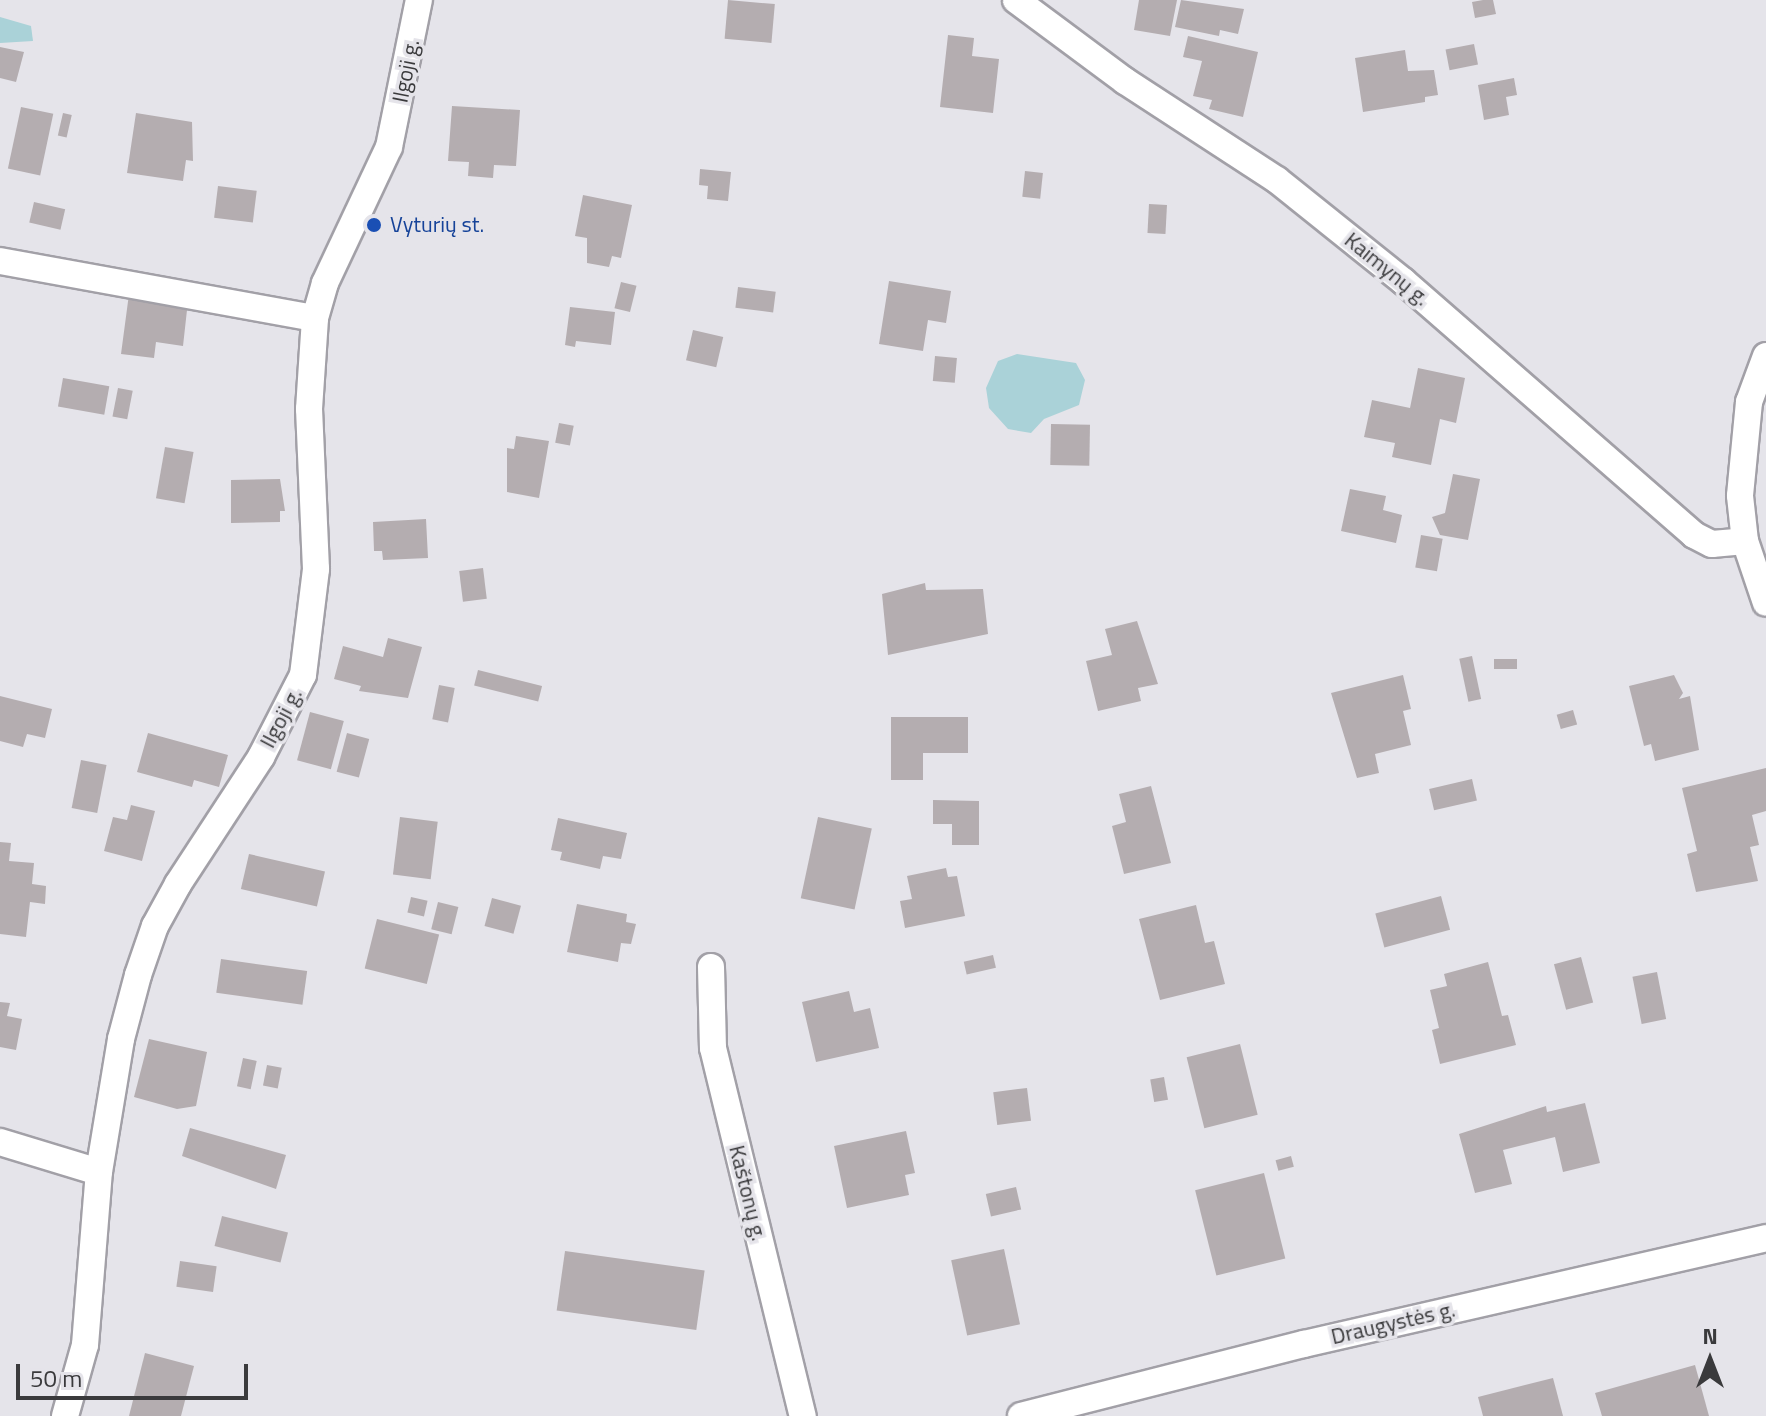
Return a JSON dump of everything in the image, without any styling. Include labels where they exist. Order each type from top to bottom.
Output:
[{"type":"street","name":"Ilgoji g.","points":[[65,1416],[85,1345],[99,1172],[121,1039],[155,926],[290,709],[303,675],[316,569],[309,409],[315,318],[325,283],[389,147],[419,0]]},
{"type":"street","name":"Kaimynų g.","points":[[1016,0],[1125,81],[1277,180],[1403,281],[1694,535],[1712,544],[1745,541]]},
{"type":"street","points":[[0,261],[315,318]]},
{"type":"street","points":[[1766,356],[1749,402],[1740,496],[1745,541],[1766,603]]},
{"type":"street","name":"Kaštonų g.","points":[[711,967],[713,1048],[803,1416]]},
{"type":"street","points":[[0,1142],[99,1172]]},
{"type":"street","name":"Draugystės g.","points":[[1021,1416],[1317,1340],[1766,1238]]},
{"type":"water","points":[[0,17],[31,26],[33,41],[0,43]]},
{"type":"water","points":[[1017,354],[1076,363],[1085,380],[1079,405],[1044,419],[1031,433],[1008,429],[989,408],[986,388],[998,361]]},
{"type":"building","points":[[728,0],[775,4],[771,43],[725,39]]},
{"type":"building","points":[[1139,0],[1177,0],[1170,36],[1134,30]]},
{"type":"building","points":[[1181,0],[1244,9],[1238,34],[1220,30],[1219,36],[1175,27]]},
{"type":"building","points":[[1493,0],[1496,14],[1475,18],[1472,2]]},
{"type":"building","points":[[948,35],[974,38],[972,56],[999,59],[993,113],[940,107]]},
{"type":"building","points":[[1188,36],[1258,52],[1243,117],[1209,109],[1212,100],[1193,96],[1202,61],[1183,57]]},
{"type":"building","points":[[1474,44],[1478,65],[1450,70],[1446,50]]},
{"type":"building","points":[[0,47],[24,52],[16,82],[0,78]]},
{"type":"building","points":[[1405,50],[1408,71],[1434,70],[1438,95],[1425,97],[1425,102],[1363,112],[1355,58]]},
{"type":"building","points":[[1514,78],[1517,95],[1506,97],[1509,115],[1484,120],[1478,85]]},
{"type":"building","points":[[452,106],[520,110],[516,166],[494,165],[493,178],[468,176],[469,162],[448,161]]},
{"type":"building","points":[[21,107],[53,114],[40,175],[8,169]]},
{"type":"building","points":[[63,113],[72,115],[67,137],[58,135]]},
{"type":"building","points":[[136,113],[192,122],[193,161],[186,160],[183,181],[127,173]]},
{"type":"building","points":[[700,169],[731,172],[728,201],[707,199],[708,186],[699,185]]},
{"type":"building","points":[[1025,171],[1043,173],[1040,199],[1022,197]]},
{"type":"building","points":[[218,186],[257,191],[253,223],[214,218]]},
{"type":"building","points":[[583,195],[632,205],[621,258],[612,256],[609,267],[587,263],[587,238],[575,236]]},
{"type":"building","points":[[34,202],[65,209],[60,230],[29,222]]},
{"type":"building","points":[[1149,204],[1167,205],[1165,234],[1147,233]]},
{"type":"building","points":[[889,281],[951,291],[946,323],[928,320],[923,351],[879,344]]},
{"type":"building","points":[[621,282],[637,286],[630,312],[614,308]]},
{"type":"building","points":[[738,287],[776,292],[773,312],[735,308]]},
{"type":"building","points":[[129,294],[188,301],[183,346],[156,342],[154,358],[121,354]]},
{"type":"building","points":[[570,307],[615,312],[611,345],[576,341],[575,347],[565,345]]},
{"type":"building","points":[[693,330],[723,337],[716,367],[686,360]]},
{"type":"building","points":[[935,356],[957,358],[955,383],[933,381]]},
{"type":"building","points":[[1418,368],[1465,378],[1456,423],[1440,419],[1431,465],[1392,457],[1395,443],[1364,437],[1372,400],[1410,408]]},
{"type":"building","points":[[63,378],[109,386],[104,415],[58,407]]},
{"type":"building","points":[[118,388],[133,391],[127,419],[112,416]]},
{"type":"building","points":[[559,423],[574,426],[570,445],[555,443]]},
{"type":"building","points":[[1051,424],[1090,425],[1089,466],[1050,465]]},
{"type":"building","points":[[516,436],[549,441],[539,498],[507,492],[507,448],[514,449]]},
{"type":"building","points":[[165,447],[194,452],[185,503],[156,498]]},
{"type":"building","points":[[1453,474],[1480,479],[1468,540],[1440,535],[1432,517],[1445,513]]},
{"type":"building","points":[[280,479],[285,511],[280,511],[280,522],[231,523],[231,480]]},
{"type":"building","points":[[1350,489],[1386,496],[1383,510],[1402,515],[1396,543],[1341,531]]},
{"type":"building","points":[[426,519],[428,558],[383,560],[382,551],[374,551],[373,522]]},
{"type":"building","points":[[1421,535],[1443,539],[1437,571],[1415,567]]},
{"type":"building","points":[[483,568],[487,599],[463,602],[459,571]]},
{"type":"building","points":[[925,583],[926,590],[983,589],[988,634],[888,655],[882,594]]},
{"type":"building","points":[[1137,621],[1158,684],[1138,688],[1141,701],[1098,711],[1086,661],[1112,655],[1105,629]]},
{"type":"building","points":[[388,638],[422,647],[408,698],[359,691],[361,686],[334,679],[343,646],[383,657]]},
{"type":"building","points":[[1472,656],[1481,699],[1468,702],[1459,659]]},
{"type":"building","points":[[1494,659],[1517,659],[1517,669],[1494,669]]},
{"type":"building","points":[[478,670],[542,686],[538,701],[474,686]]},
{"type":"building","points":[[1403,675],[1411,709],[1403,711],[1411,745],[1375,754],[1379,773],[1357,778],[1331,693]]},
{"type":"building","points":[[1674,675],[1683,693],[1679,699],[1690,696],[1699,750],[1655,761],[1651,744],[1644,746],[1629,686]]},
{"type":"building","points":[[439,685],[455,688],[448,722],[432,719]]},
{"type":"building","points":[[0,696],[52,709],[45,738],[27,734],[23,747],[0,741]]},
{"type":"building","points":[[1573,710],[1577,724],[1561,729],[1557,715]]},
{"type":"building","points":[[310,712],[344,721],[331,769],[297,760]]},
{"type":"building","points":[[891,717],[968,717],[968,753],[923,753],[923,780],[891,780]]},
{"type":"building","points":[[148,733],[228,755],[219,787],[194,780],[192,787],[137,772]]},
{"type":"building","points":[[347,733],[369,739],[359,778],[337,772]]},
{"type":"building","points":[[81,760],[107,765],[97,813],[72,808]]},
{"type":"building","points":[[1766,768],[1766,811],[1752,815],[1759,845],[1750,847],[1758,881],[1696,892],[1687,854],[1697,851],[1682,788]]},
{"type":"building","points":[[1472,779],[1477,800],[1434,810],[1429,789]]},
{"type":"building","points":[[1151,786],[1171,863],[1124,874],[1112,826],[1126,822],[1119,794]]},
{"type":"building","points":[[933,800],[979,801],[979,845],[952,845],[952,824],[933,824]]},
{"type":"building","points":[[131,805],[155,811],[142,861],[104,851],[113,817],[127,820]]},
{"type":"building","points":[[400,817],[438,822],[431,879],[393,875]]},
{"type":"building","points":[[818,817],[872,828],[855,910],[801,898]]},
{"type":"building","points":[[558,818],[627,833],[621,859],[603,856],[600,869],[560,860],[562,852],[551,850]]},
{"type":"building","points":[[0,842],[11,843],[9,861],[34,863],[32,884],[46,886],[45,904],[30,902],[26,937],[0,934]]},
{"type":"building","points":[[249,854],[325,872],[317,907],[241,889]]},
{"type":"building","points":[[946,868],[948,877],[957,876],[965,916],[905,928],[900,901],[912,899],[907,876]]},
{"type":"building","points":[[1441,896],[1450,930],[1384,947],[1375,914]]},
{"type":"building","points":[[411,897],[428,901],[424,916],[407,913]]},
{"type":"building","points":[[492,898],[521,906],[513,934],[484,926]]},
{"type":"building","points":[[438,902],[458,907],[452,934],[431,929]]},
{"type":"building","points":[[577,904],[627,914],[626,922],[636,924],[631,944],[621,943],[618,962],[567,952]]},
{"type":"building","points":[[1196,905],[1205,943],[1214,941],[1225,984],[1160,1000],[1139,919]]},
{"type":"building","points":[[377,919],[439,934],[427,984],[365,968]]},
{"type":"building","points":[[993,955],[996,968],[967,974],[964,962]]},
{"type":"building","points":[[1581,957],[1593,1002],[1566,1010],[1554,964]]},
{"type":"building","points":[[221,959],[307,971],[302,1005],[216,993]]},
{"type":"building","points":[[1488,962],[1502,1016],[1508,1015],[1516,1045],[1440,1064],[1432,1030],[1439,1028],[1430,990],[1447,986],[1444,974]]},
{"type":"building","points":[[1657,972],[1666,1019],[1642,1024],[1632,977]]},
{"type":"building","points":[[849,991],[854,1012],[870,1008],[879,1048],[816,1062],[802,1002]]},
{"type":"building","points":[[0,1002],[10,1003],[7,1016],[22,1019],[16,1050],[0,1047]]},
{"type":"building","points":[[149,1039],[207,1052],[196,1106],[177,1109],[134,1097]]},
{"type":"building","points":[[1240,1044],[1258,1115],[1204,1128],[1187,1057]]},
{"type":"building","points":[[243,1058],[257,1061],[251,1089],[237,1086]]},
{"type":"building","points":[[267,1065],[282,1068],[278,1088],[263,1086]]},
{"type":"building","points":[[1164,1077],[1168,1100],[1154,1102],[1150,1079]]},
{"type":"building","points":[[1027,1088],[1031,1121],[997,1125],[993,1092]]},
{"type":"building","points":[[1585,1103],[1600,1163],[1563,1172],[1555,1137],[1503,1150],[1512,1184],[1475,1193],[1459,1134],[1546,1106],[1547,1112]]},
{"type":"building","points":[[190,1128],[286,1155],[276,1189],[182,1156]]},
{"type":"building","points":[[906,1131],[915,1173],[905,1175],[909,1195],[847,1208],[834,1146]]},
{"type":"building","points":[[1291,1156],[1294,1167],[1278,1171],[1276,1160]]},
{"type":"building","points":[[1264,1173],[1285,1258],[1216,1276],[1195,1190]]},
{"type":"building","points":[[1016,1187],[1021,1209],[991,1216],[986,1194]]},
{"type":"building","points":[[222,1216],[288,1232],[280,1263],[215,1246]]},
{"type":"building","points":[[1004,1249],[1020,1324],[967,1336],[951,1260]]},
{"type":"building","points":[[565,1251],[705,1271],[696,1330],[557,1310]]},
{"type":"building","points":[[180,1261],[217,1266],[213,1292],[176,1287]]},
{"type":"building","points":[[145,1353],[194,1366],[181,1416],[129,1416]]},
{"type":"building","points":[[1695,1365],[1709,1416],[1602,1416],[1595,1393]]},
{"type":"building","points":[[1553,1378],[1563,1416],[1483,1416],[1478,1397]]},
{"type":"place","name":"Vyturių st.","points":[[374,225]]}]
